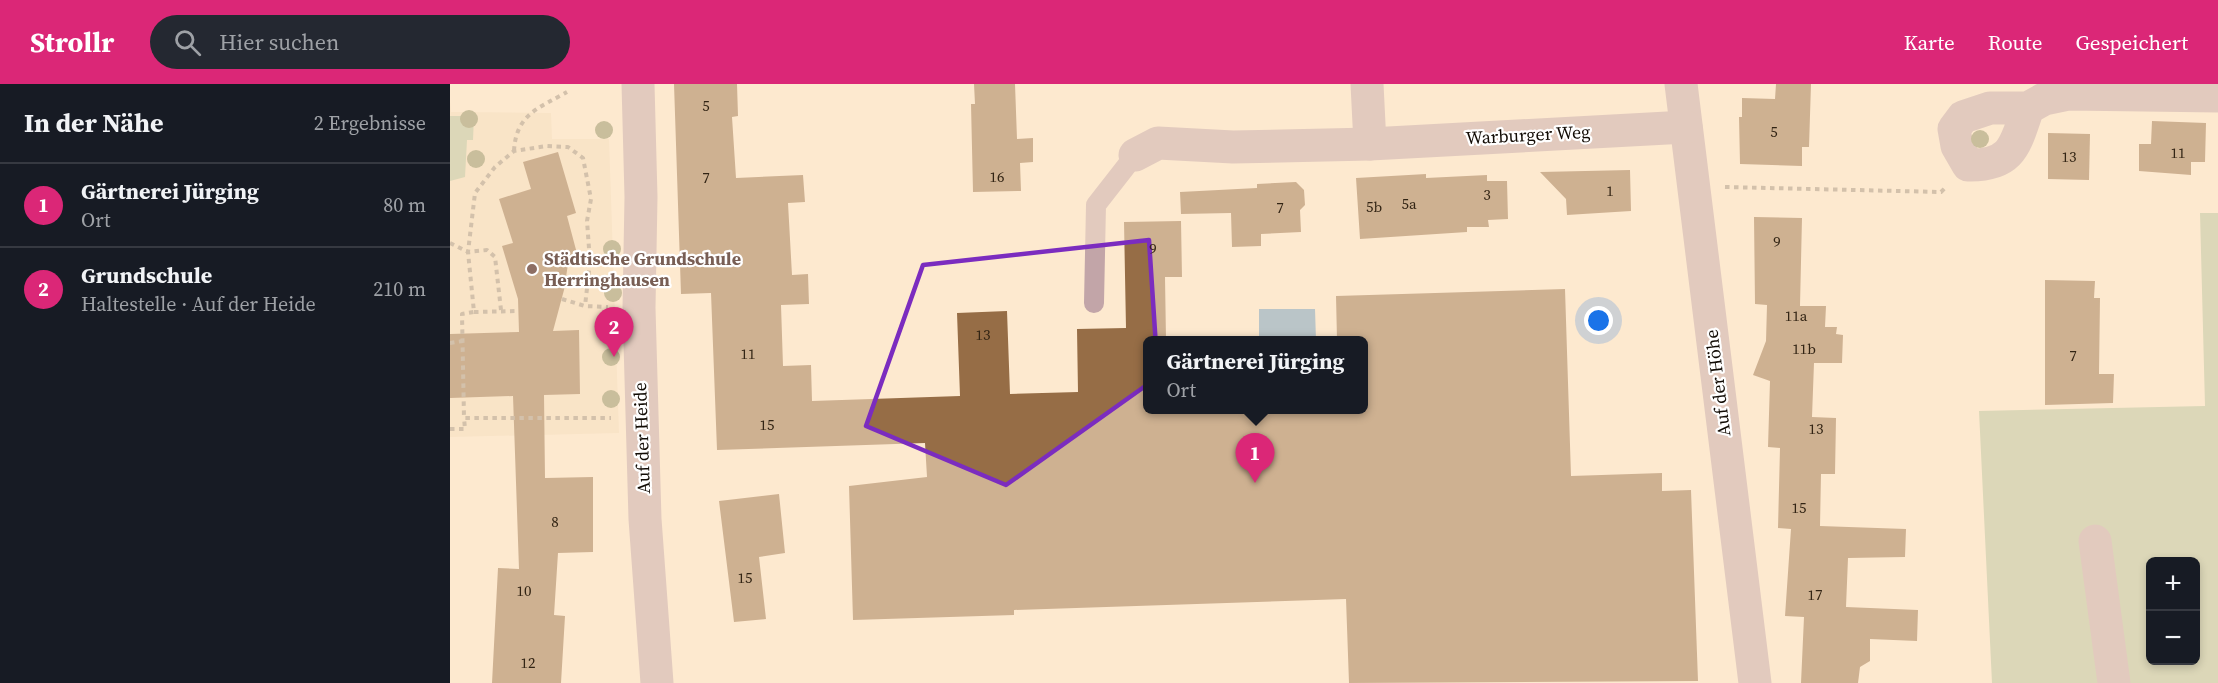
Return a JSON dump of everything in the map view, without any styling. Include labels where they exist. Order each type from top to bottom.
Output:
[{"type":"street","name":"Auf der Heide","points":[[638,84],[642,197],[639,308],[641,417],[645,519],[657,683]]},
{"type":"street","points":[[1367,84],[1370,144]]},
{"type":"street","name":"Auf der Höhe","points":[[1681,84],[1755,683]]},
{"type":"street","points":[[2028,108],[2017,139],[2006,156],[1989,166],[1968,165],[1957,146],[1954,129],[1963,117],[1990,108],[2028,108],[2044,99],[2068,94],[2218,96]]},
{"type":"street","name":"Warburger Weg","points":[[1135,154],[1158,143],[1233,147],[1370,144],[1686,127]]},
{"type":"street","points":[[2095,541],[2114,683]]},
{"type":"lane","points":[[1094,303],[1096,206],[1135,154]]},
{"type":"path","points":[[514,151],[515,139],[524,117],[567,92]]},
{"type":"path","points":[[474,312],[468,252],[475,193],[495,166],[514,151],[547,146],[568,147],[583,158],[591,199],[586,221],[590,262],[585,306]]},
{"type":"path","points":[[1695,187],[1941,192],[1968,165]]},
{"type":"path","points":[[450,243],[468,252],[487,250],[495,257],[501,310]]},
{"type":"path","points":[[562,299],[585,306],[639,308]]},
{"type":"path","points":[[450,429],[465,429],[462,314],[501,310],[518,311]]},
{"type":"path","points":[[450,343],[463,341]]},
{"type":"path","points":[[464,418],[641,417]]},
{"type":"highlighted area","points":[[1149,240],[1158,377],[1006,485],[866,426],[923,265]]},
{"type":"shaded area","name":"Städtische Grundschule Herringhausen","points":[[450,101],[451,112],[551,113],[552,139],[609,139],[619,433],[450,437]]},
{"type":"green space","points":[[450,116],[474,116],[473,140],[467,140],[465,177],[450,181]]},
{"type":"green space","points":[[2200,213],[2218,213],[2218,683],[1992,683],[1979,411],[2205,406]]},
{"type":"water","points":[[1259,309],[1315,309],[1316,336],[1259,336]]},
{"type":"building","points":[[674,84],[737,84],[738,116],[732,117],[736,178],[803,175],[805,202],[788,203],[792,275],[808,274],[809,304],[781,305],[783,366],[811,365],[812,401],[960,396],[957,313],[1007,311],[1010,394],[1078,392],[1077,329],[1126,328],[1124,222],[1181,221],[1182,277],[1165,277],[1166,336],[1143,336],[1143,414],[1368,414],[1368,336],[1337,336],[1336,296],[1565,289],[1571,476],[1662,473],[1662,491],[1691,490],[1698,681],[1349,683],[1346,599],[1014,610],[1014,615],[853,620],[849,486],[927,477],[925,443],[717,450],[711,293],[681,294]]},
{"type":"building","points":[[974,84],[1015,84],[1017,139],[1033,138],[1033,162],[1020,163],[1021,191],[973,192],[971,104],[975,104]]},
{"type":"building","points":[[1776,84],[1811,84],[1809,147],[1802,147],[1802,166],[1740,164],[1739,117],[1742,117],[1742,98],[1775,99]]},
{"type":"building","points":[[2152,121],[2206,123],[2205,162],[2191,162],[2191,175],[2139,171],[2139,144],[2151,144]]},
{"type":"building","points":[[2048,133],[2090,134],[2089,180],[2048,179]]},
{"type":"building","points":[[558,152],[576,213],[567,216],[579,261],[568,264],[553,331],[579,330],[580,394],[544,395],[545,478],[593,477],[593,552],[558,553],[554,615],[565,616],[561,683],[492,683],[498,568],[519,569],[513,396],[450,398],[450,334],[519,332],[518,299],[502,246],[513,243],[499,199],[531,189],[523,162]]},
{"type":"building","points":[[1630,170],[1631,211],[1567,215],[1566,199],[1540,172]]},
{"type":"building","points":[[1426,174],[1426,178],[1487,175],[1487,181],[1507,181],[1508,219],[1488,220],[1489,227],[1467,227],[1467,232],[1360,239],[1356,178]]},
{"type":"building","points":[[1296,182],[1304,190],[1305,205],[1300,210],[1301,232],[1261,234],[1261,246],[1232,247],[1231,213],[1181,214],[1180,192],[1257,188],[1257,184]]},
{"type":"building","points":[[1754,217],[1802,218],[1800,306],[1826,306],[1825,327],[1837,327],[1836,334],[1843,335],[1842,363],[1814,363],[1812,417],[1836,418],[1835,474],[1821,474],[1820,526],[1906,529],[1905,557],[1848,558],[1846,607],[1918,610],[1917,641],[1870,639],[1870,661],[1860,667],[1858,683],[1801,683],[1804,617],[1785,616],[1791,529],[1778,528],[1780,448],[1768,447],[1770,381],[1753,375],[1766,341],[1767,305],[1755,304]]},
{"type":"building","points":[[2045,280],[2095,281],[2094,298],[2100,298],[2099,374],[2114,374],[2113,403],[2045,405]]},
{"type":"building","points":[[779,494],[785,553],[759,557],[766,619],[734,622],[719,501]]},
{"type":"place","name":"Städtische Grundschule Herringhausen","points":[[532,269]]},
{"type":"place","name":"Grundschule","points":[[614,357]]},
{"type":"place","name":"Gärtnerei Jürging","points":[[1255,483]]}]
